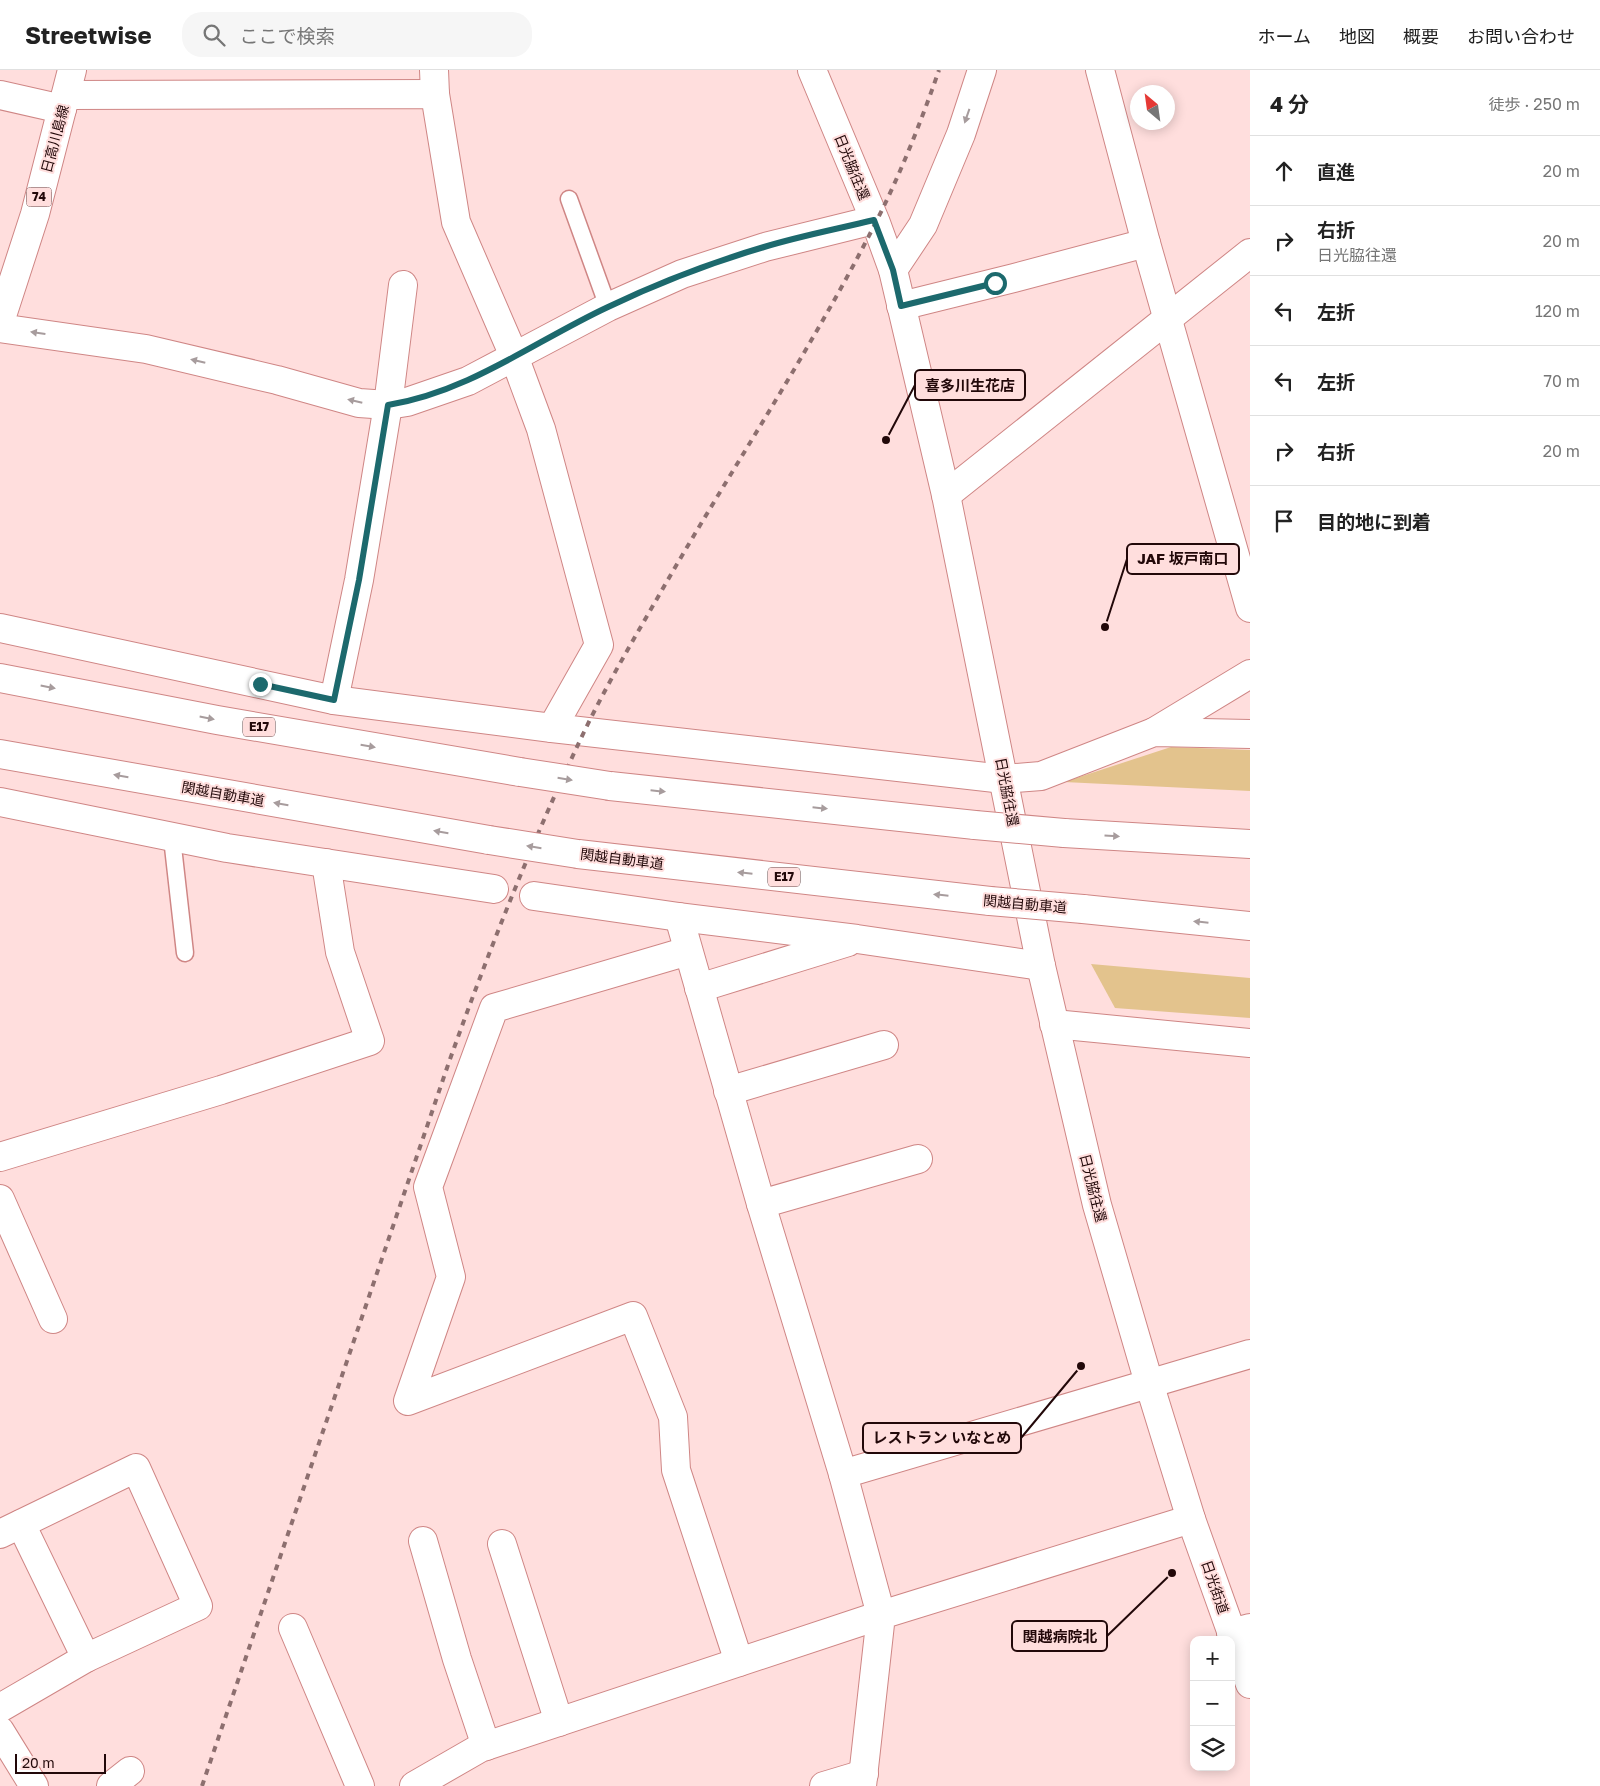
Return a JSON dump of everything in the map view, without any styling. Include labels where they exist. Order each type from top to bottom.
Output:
[{"type":"main road","name":"日光脇往還","points":[[812,70],[893,270],[946,495],[1041,966],[1097,1206],[1191,1518]]},
{"type":"main road","points":[[893,270],[923,224],[961,134],[982,70]]},
{"type":"main road","points":[[1100,70],[1146,243],[1250,608]]},
{"type":"main road","points":[[0,95],[67,91],[435,82],[456,222],[514,356],[541,429],[599,645],[552,728]]},
{"type":"main road","name":"日高川島線","points":[[0,322],[35,214],[67,91]]},
{"type":"main road","points":[[0,328],[146,349],[277,380],[359,403],[388,405],[407,402],[468,381],[608,307],[682,274],[765,247],[874,220]]},
{"type":"main road","points":[[901,306],[1146,243]]},
{"type":"main road","points":[[946,495],[1250,253]]},
{"type":"main road","points":[[334,700],[359,580],[388,405],[403,284]]},
{"type":"main road","points":[[0,628],[334,700],[552,728],[1004,779],[1041,776],[1154,732],[1250,674]]},
{"type":"main road","name":"E17","points":[[0,678],[227,722],[610,786],[1064,833],[1250,844]]},
{"type":"main road","points":[[1154,732],[1250,734]]},
{"type":"main road","name":"関越自動車道","points":[[0,754],[578,854],[990,901],[1250,926]]},
{"type":"main road","points":[[0,802],[227,848],[494,889]]},
{"type":"main road","points":[[0,1157],[212,1093],[370,1041],[340,952],[326,863]]},
{"type":"main road","points":[[534,896],[679,917],[857,939],[1041,966]]},
{"type":"main road","points":[[679,917],[761,1204],[843,1474],[881,1615],[863,1780],[824,1786]]},
{"type":"main road","points":[[699,988],[857,939]]},
{"type":"main road","points":[[688,951],[494,1008],[428,1187],[451,1277],[408,1401],[633,1316],[672,1417],[676,1470],[739,1662]]},
{"type":"main road","points":[[1054,1024],[1250,1043]]},
{"type":"main road","points":[[728,1091],[884,1045]]},
{"type":"main road","points":[[761,1204],[918,1159]]},
{"type":"main road","points":[[0,1198],[52,1319]]},
{"type":"main road","points":[[843,1474],[1250,1354]]},
{"type":"main road","points":[[0,1708],[86,1658],[198,1606],[136,1468],[10,1529],[86,1658]]},
{"type":"main road","points":[[424,1783],[486,1746],[881,1615],[1191,1518]]},
{"type":"main road","name":"日光街道","points":[[1191,1518],[1240,1630],[1250,1684]]},
{"type":"main road","points":[[423,1541],[457,1659],[486,1746]]},
{"type":"main road","points":[[502,1544],[559,1722]]},
{"type":"main road","points":[[293,1628],[360,1786]]},
{"type":"main road","points":[[0,1730],[34,1786]]},
{"type":"lane","points":[[569,200],[608,307]]},
{"type":"lane","points":[[172,838],[185,953]]},
{"type":"shaded area","points":[[1171,747],[1250,750],[1250,791],[1064,782]]},
{"type":"shaded area","points":[[1091,964],[1250,978],[1250,1018],[1115,1008]]},
{"type":"railway","points":[[202,1786],[449,1062],[529,854],[565,772],[612,678],[689,544],[825,317],[875,224],[910,148],[939,70]]},
{"type":"place","name":"喜多川生花店","points":[[886,440]]},
{"type":"place","name":"JAF 坂戸南口","points":[[1105,627]]},
{"type":"place","name":"レストラン いなとめ","points":[[1081,1366]]},
{"type":"place","name":"関越病院北","points":[[1172,1573]]},
{"type":"route","points":[[260,684],[334,700],[359,580],[388,405],[407,402],[468,381],[608,307],[682,274],[765,247],[874,220],[893,270],[901,306],[995,283]]}]
